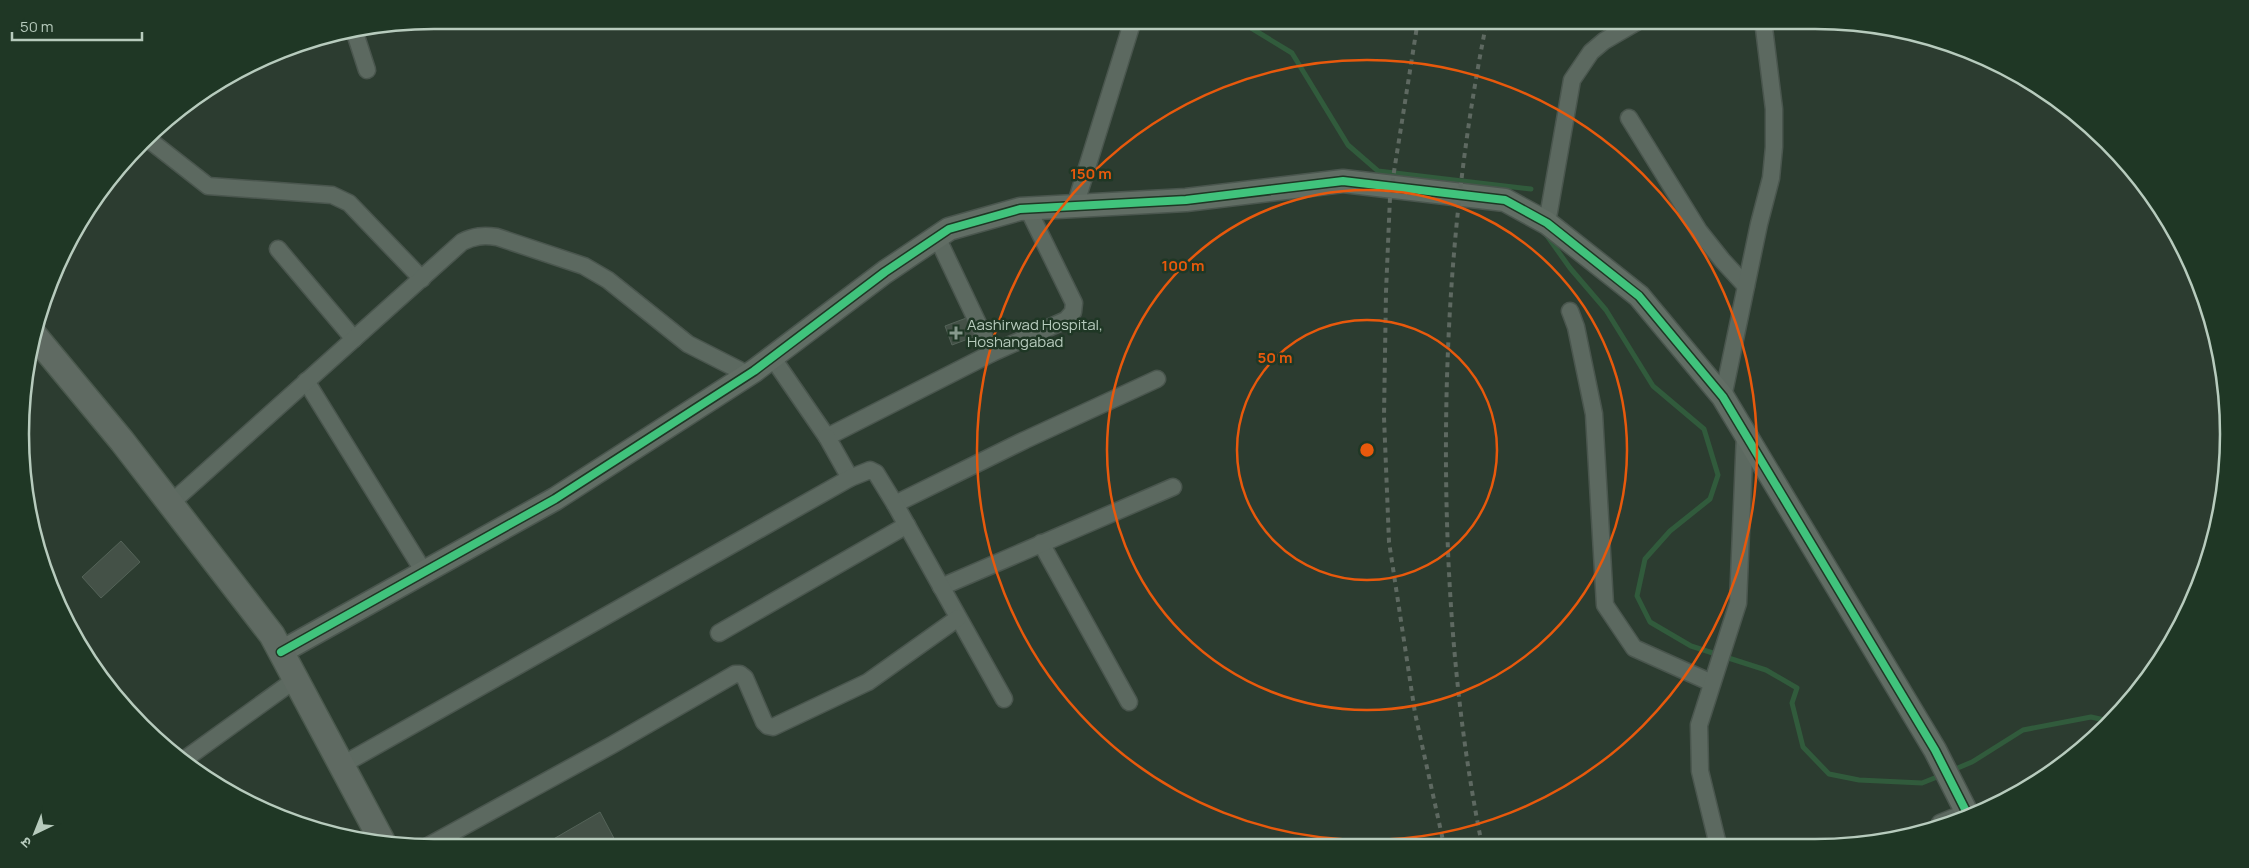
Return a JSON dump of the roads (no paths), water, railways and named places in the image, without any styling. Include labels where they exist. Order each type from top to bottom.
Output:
[{"type":"main road","points":[[40,342],[170,503],[272,635],[379,836]]},
{"type":"street","points":[[1075,206],[1130,29]]},
{"type":"street","points":[[1547,223],[1572,80],[1592,52],[1604,41],[1625,29]]},
{"type":"street","points":[[1723,397],[1771,178],[1774,148],[1774,109],[1763,29]]},
{"type":"street","points":[[356,37],[367,70]]},
{"type":"street","points":[[1629,118],[1651,150],[1699,232],[1746,286]]},
{"type":"street","points":[[152,142],[208,186],[332,195],[341,198],[349,203],[422,279]]},
{"type":"street","points":[[281,652],[555,499],[749,375],[884,272],[950,229],[1028,208],[1186,200],[1343,181],[1505,200],[1547,223],[1639,296],[1723,397],[1935,750],[1965,808]]},
{"type":"street","points":[[826,437],[992,353],[1066,320],[1073,312],[1074,303],[1028,208]]},
{"type":"street","points":[[170,503],[462,242],[473,236],[486,235],[497,237],[584,266],[608,280],[688,344],[749,375]]},
{"type":"street","points":[[937,237],[992,353]]},
{"type":"street","points":[[278,249],[354,339]]},
{"type":"street","points":[[1570,311],[1576,327],[1594,414],[1605,605],[1634,648],[1715,677]]},
{"type":"street","points":[[772,357],[826,437],[850,478]]},
{"type":"street","points":[[896,504],[1025,440],[1157,380]]},
{"type":"street","points":[[306,381],[424,572]]},
{"type":"street","points":[[1717,839],[1700,771],[1699,725],[1738,603],[1745,434]]},
{"type":"street","points":[[342,765],[850,478],[870,470],[876,473],[896,504],[1004,699]]},
{"type":"street","points":[[941,588],[1173,487]]},
{"type":"street","points":[[719,633],[907,525]]},
{"type":"street","points":[[1042,543],[1129,702]]},
{"type":"street","points":[[441,839],[735,674],[740,674],[745,678],[764,722],[768,726],[773,727],[868,682],[958,618]]},
{"type":"street","points":[[188,757],[296,679]]},
{"type":"waterway","points":[[1253,29],[1292,53],[1348,145],[1378,171],[1531,189]]},
{"type":"waterway","points":[[1545,233],[1570,268],[1606,310],[1653,386],[1704,429],[1718,475],[1710,499],[1670,531],[1645,559],[1637,596],[1650,622],[1691,646],[1766,670],[1797,688],[1792,703],[1803,747],[1829,774],[1859,780],[1922,783],[1942,775]]},
{"type":"waterway","points":[[1953,770],[1972,762],[2023,730],[2091,717],[2103,720]]},
{"type":"railway","points":[[1417,29],[1390,197],[1384,417],[1389,542],[1415,713],[1443,839]]},
{"type":"railway","points":[[1481,839],[1466,752],[1451,610],[1447,515],[1446,411],[1455,243],[1468,131],[1485,29]]},
{"type":"place","name":"Aashirwad Hospital, Hoshangabad","points":[[956,333]]}]
